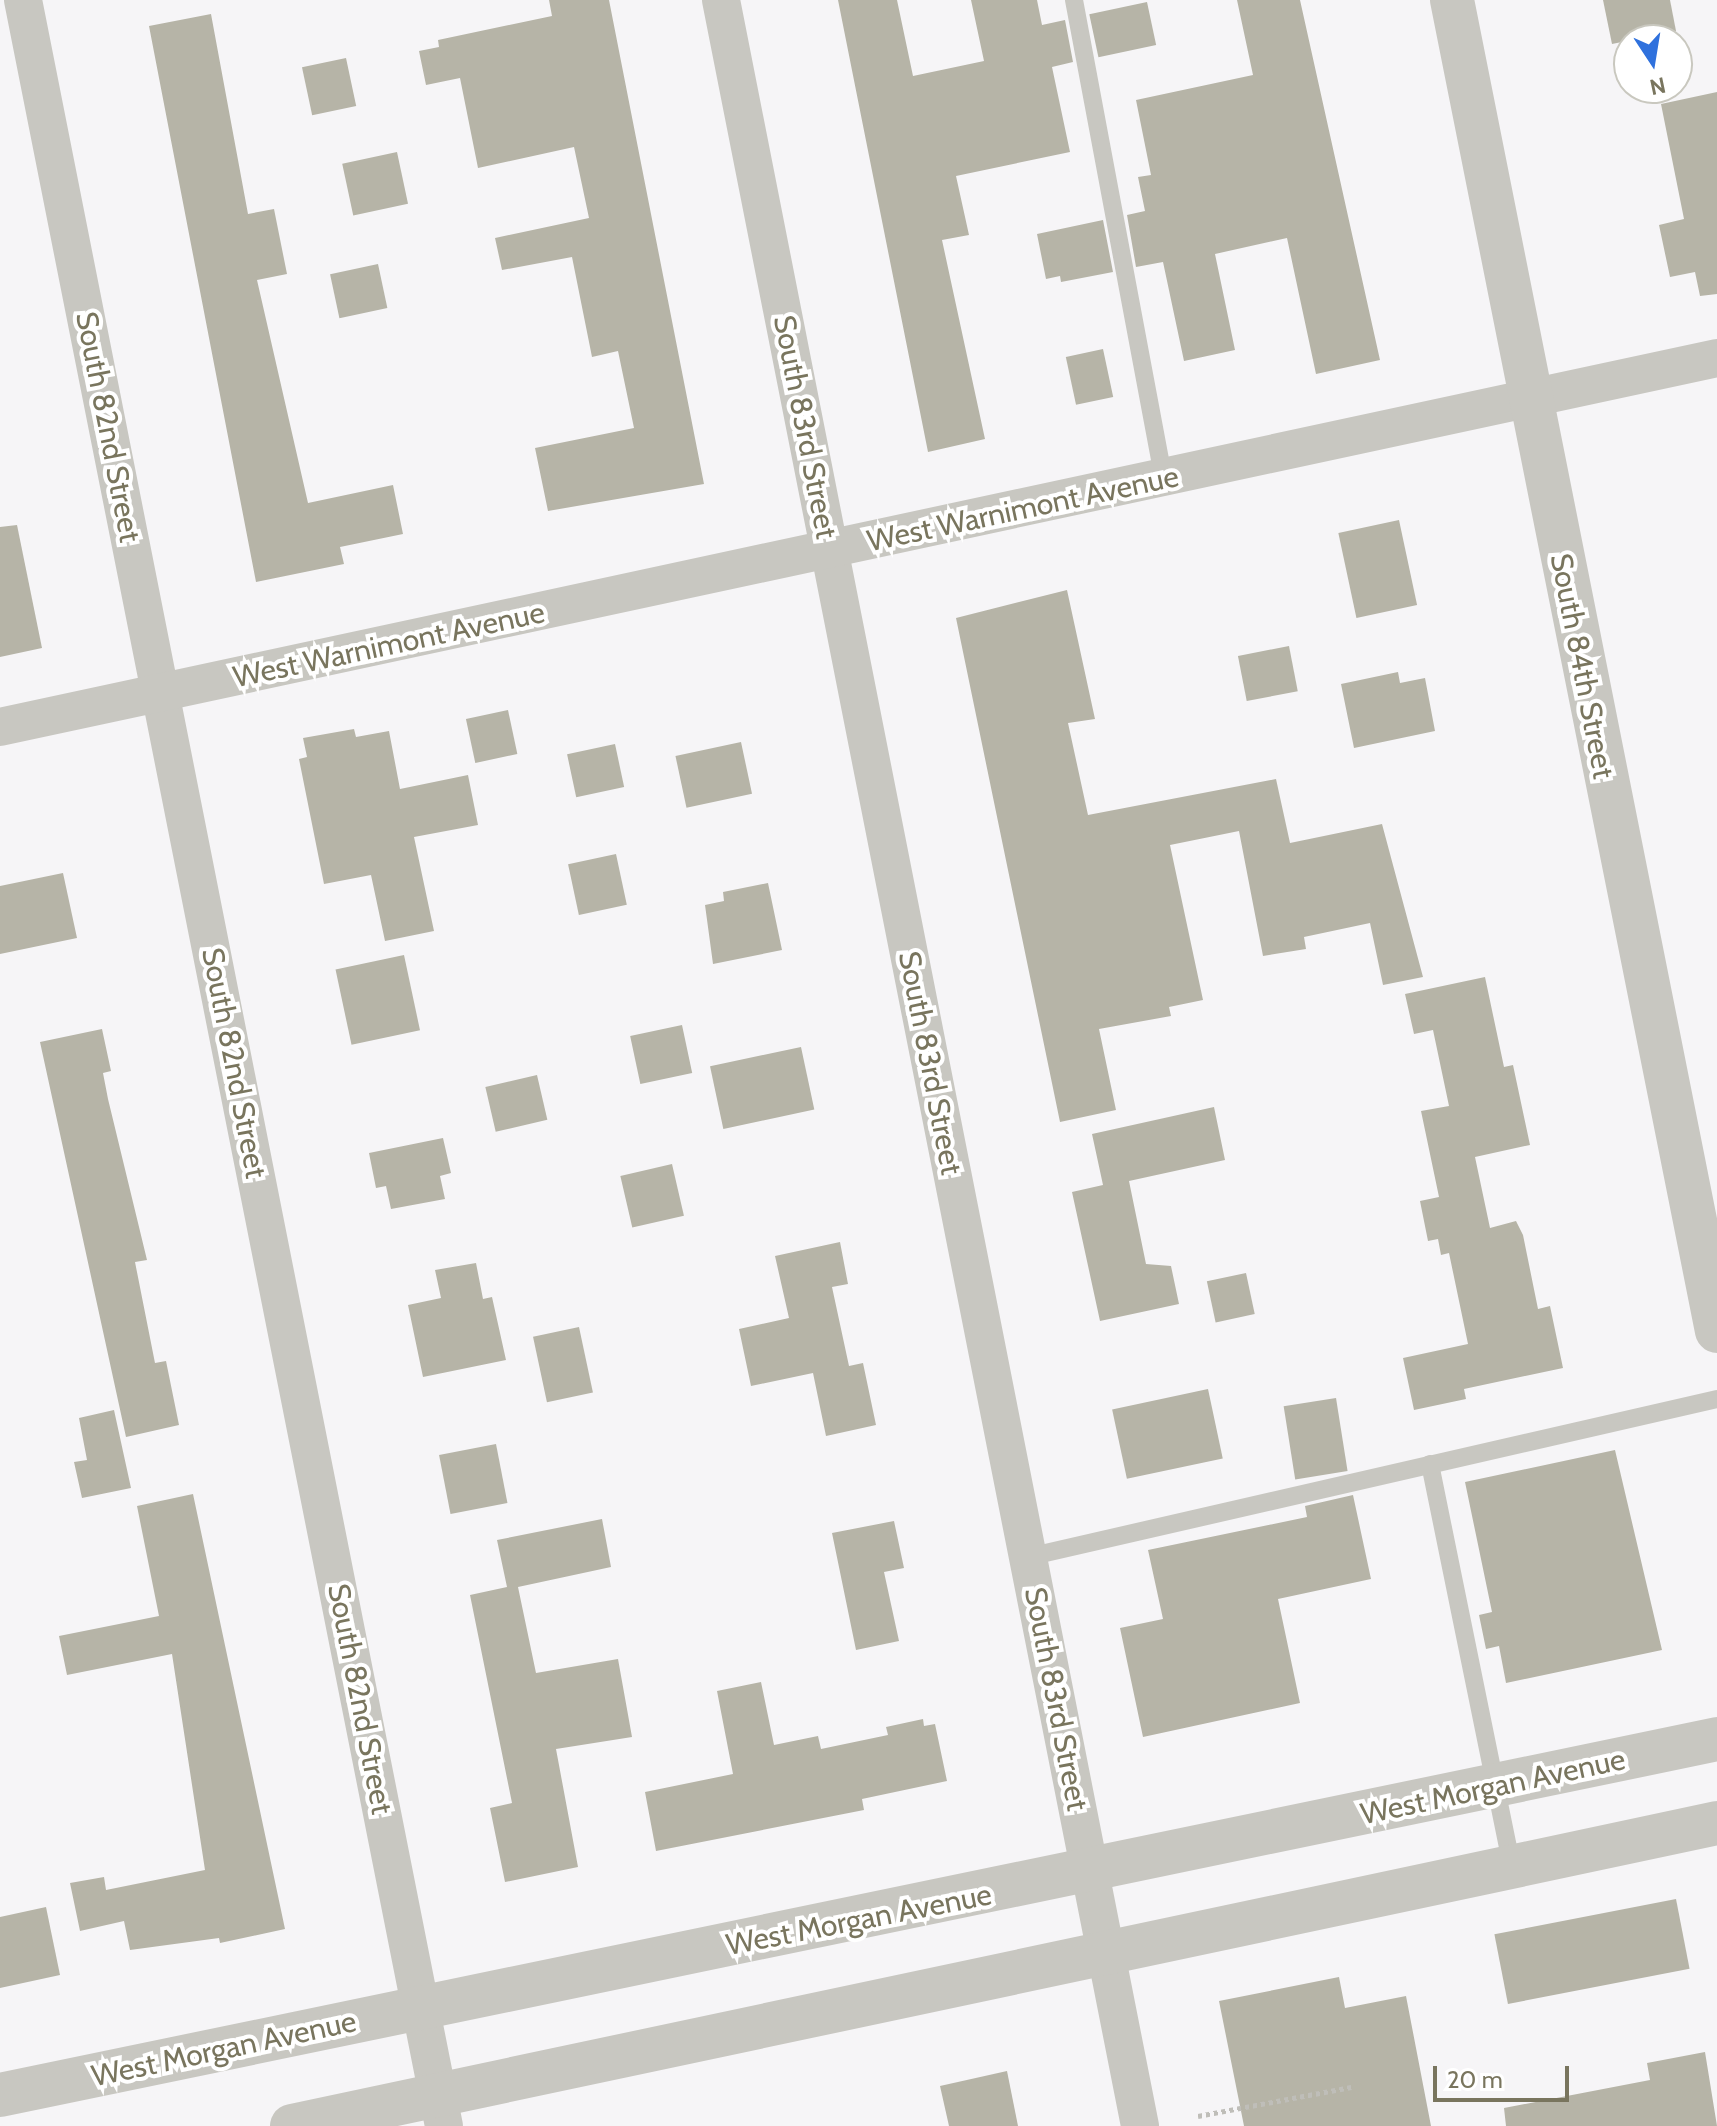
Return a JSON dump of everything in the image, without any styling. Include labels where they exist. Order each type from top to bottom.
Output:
[{"type":"street","name":"South 82nd Street","points":[[23,0],[441,2110]]},
{"type":"street","name":"South 83rd Street","points":[[721,0],[1140,2126]]},
{"type":"street","name":"South 84th Street","points":[[1452,0],[1528,400],[1717,1331]]},
{"type":"street","name":"West Warnimont Avenue","points":[[0,727],[1717,358]]},
{"type":"street","name":"West Morgan Avenue","points":[[0,2095],[1090,1873],[1717,1739]]},
{"type":"street","points":[[292,2126],[441,2110],[1106,1953],[1717,1823]]},
{"type":"lane","points":[[1074,0],[1164,479]]},
{"type":"lane","points":[[1028,1557],[1717,1399]]},
{"type":"lane","points":[[1430,1464],[1512,1867]]},
{"type":"path","points":[[1198,2116],[1351,2087]]},
{"type":"building","points":[[549,0],[609,0],[704,484],[548,511],[535,448],[634,428],[618,351],[592,357],[572,257],[502,270],[495,238],[589,218],[574,147],[478,168],[460,78],[426,85],[419,51],[439,47],[438,40],[552,16]]},
{"type":"building","points":[[838,0],[897,0],[913,76],[984,61],[971,0],[1037,0],[1042,25],[1065,20],[1073,62],[1052,67],[1070,152],[956,176],[969,235],[942,240],[985,439],[928,452]]},
{"type":"building","points":[[1237,0],[1300,0],[1380,360],[1316,374],[1287,238],[1215,254],[1235,350],[1184,361],[1163,262],[1136,267],[1127,215],[1145,211],[1138,177],[1151,175],[1136,100],[1253,75]]},
{"type":"building","points":[[1603,0],[1670,0],[1675,24],[1613,24],[1612,44]]},
{"type":"building","points":[[1147,2],[1156,45],[1098,57],[1089,14]]},
{"type":"building","points":[[211,14],[248,214],[274,209],[287,274],[257,280],[308,503],[393,485],[403,534],[340,547],[344,564],[256,582],[149,26]]},
{"type":"building","points":[[346,58],[356,106],[312,115],[302,67]]},
{"type":"building","points":[[1717,92],[1717,294],[1700,296],[1695,272],[1670,277],[1659,225],[1684,219],[1661,104],[1693,104],[1693,97]]},
{"type":"building","points":[[397,152],[408,204],[353,215],[342,164]]},
{"type":"building","points":[[1103,220],[1113,272],[1061,282],[1060,276],[1046,279],[1037,234]]},
{"type":"building","points":[[378,264],[387,308],[339,318],[330,274]]},
{"type":"building","points":[[1103,349],[1113,397],[1076,405],[1066,357]]},
{"type":"building","points":[[1399,520],[1417,605],[1356,618],[1338,533]]},
{"type":"building","points":[[17,525],[42,648],[0,657],[0,527]]},
{"type":"building","points":[[1067,590],[1095,719],[1068,723],[1088,815],[1276,779],[1290,843],[1382,824],[1423,977],[1383,985],[1370,923],[1304,937],[1306,949],[1263,956],[1239,831],[1170,845],[1203,1000],[1169,1007],[1171,1016],[1099,1029],[1116,1110],[1060,1122],[956,618]]},
{"type":"building","points":[[1289,646],[1298,691],[1247,701],[1238,656]]},
{"type":"building","points":[[1398,672],[1400,683],[1425,678],[1435,731],[1354,748],[1341,684]]},
{"type":"building","points":[[508,710],[517,754],[475,763],[466,719]]},
{"type":"building","points":[[354,729],[356,737],[389,731],[400,789],[468,775],[478,825],[414,837],[434,931],[385,941],[371,875],[324,884],[299,759],[307,757],[303,738]]},
{"type":"building","points":[[741,742],[752,794],[686,808],[675,756]]},
{"type":"building","points":[[615,744],[624,787],[576,797],[567,754]]},
{"type":"building","points":[[616,854],[627,905],[579,915],[568,864]]},
{"type":"building","points":[[63,873],[77,938],[0,954],[0,886]]},
{"type":"building","points":[[768,883],[782,950],[713,964],[705,905],[724,901],[723,892]]},
{"type":"building","points":[[404,955],[420,1030],[352,1045],[336,970]]},
{"type":"building","points":[[1485,977],[1504,1067],[1513,1065],[1530,1145],[1475,1157],[1490,1228],[1516,1221],[1523,1235],[1538,1309],[1550,1306],[1563,1368],[1464,1389],[1466,1399],[1414,1410],[1403,1358],[1468,1344],[1449,1253],[1441,1255],[1438,1239],[1428,1241],[1420,1201],[1439,1197],[1421,1111],[1449,1106],[1433,1030],[1414,1034],[1405,994]]},
{"type":"building","points":[[682,1025],[692,1073],[640,1084],[630,1036]]},
{"type":"building","points":[[102,1029],[111,1071],[103,1073],[108,1099],[147,1260],[135,1262],[155,1363],[166,1361],[179,1425],[126,1437],[40,1042]]},
{"type":"building","points":[[801,1047],[814,1110],[723,1129],[710,1066]]},
{"type":"building","points":[[537,1075],[547,1120],[496,1132],[485,1087]]},
{"type":"building","points":[[1214,1107],[1225,1160],[1129,1181],[1146,1264],[1171,1266],[1179,1304],[1100,1321],[1072,1192],[1103,1185],[1092,1134]]},
{"type":"building","points":[[443,1138],[451,1173],[440,1176],[445,1199],[391,1209],[386,1186],[376,1188],[369,1153]]},
{"type":"building","points":[[672,1164],[684,1216],[632,1228],[620,1176]]},
{"type":"building","points":[[840,1242],[848,1284],[832,1287],[849,1366],[863,1363],[876,1425],[826,1436],[813,1373],[751,1386],[739,1329],[789,1318],[775,1256]]},
{"type":"building","points":[[476,1263],[483,1299],[492,1297],[506,1360],[423,1377],[408,1305],[441,1298],[435,1270]]},
{"type":"building","points":[[1246,1273],[1255,1314],[1216,1322],[1207,1281]]},
{"type":"building","points":[[579,1327],[593,1393],[547,1402],[533,1337]]},
{"type":"building","points":[[1208,1389],[1223,1458],[1127,1479],[1112,1409]]},
{"type":"building","points":[[1336,1398],[1348,1471],[1295,1479],[1284,1406]]},
{"type":"building","points":[[114,1410],[131,1488],[82,1498],[74,1462],[87,1460],[79,1418]]},
{"type":"building","points":[[496,1444],[507,1503],[451,1514],[439,1455]]},
{"type":"building","points":[[1615,1450],[1662,1650],[1506,1683],[1499,1646],[1486,1649],[1479,1615],[1492,1612],[1465,1482]]},
{"type":"building","points":[[193,1494],[285,1929],[220,1943],[219,1938],[130,1950],[124,1921],[80,1931],[70,1883],[104,1877],[106,1890],[205,1870],[172,1654],[67,1675],[59,1636],[159,1616],[137,1506]]},
{"type":"building","points":[[1353,1495],[1371,1579],[1278,1599],[1300,1703],[1143,1737],[1120,1628],[1163,1619],[1148,1550],[1307,1517],[1305,1506]]},
{"type":"building","points":[[602,1519],[611,1567],[518,1587],[536,1673],[618,1659],[632,1737],[556,1749],[578,1867],[505,1882],[490,1808],[512,1803],[470,1595],[507,1587],[497,1540]]},
{"type":"building","points":[[894,1521],[904,1568],[884,1572],[899,1641],[856,1650],[832,1533]]},
{"type":"building","points":[[761,1682],[774,1745],[818,1736],[821,1749],[888,1735],[886,1727],[923,1719],[924,1726],[935,1724],[947,1781],[862,1799],[864,1810],[656,1851],[645,1792],[733,1774],[717,1691]]},
{"type":"building","points":[[1676,1899],[1690,1969],[1508,2004],[1494,1934]]},
{"type":"building","points":[[46,1907],[60,1975],[0,1988],[0,1917]]},
{"type":"building","points":[[1339,1977],[1345,2008],[1406,1996],[1431,2126],[1244,2126],[1219,2001]]},
{"type":"building","points":[[1705,2052],[1717,2126],[1506,2126],[1504,2108],[1650,2080],[1647,2063]]},
{"type":"building","points":[[1007,2071],[1018,2126],[949,2126],[940,2086]]}]
